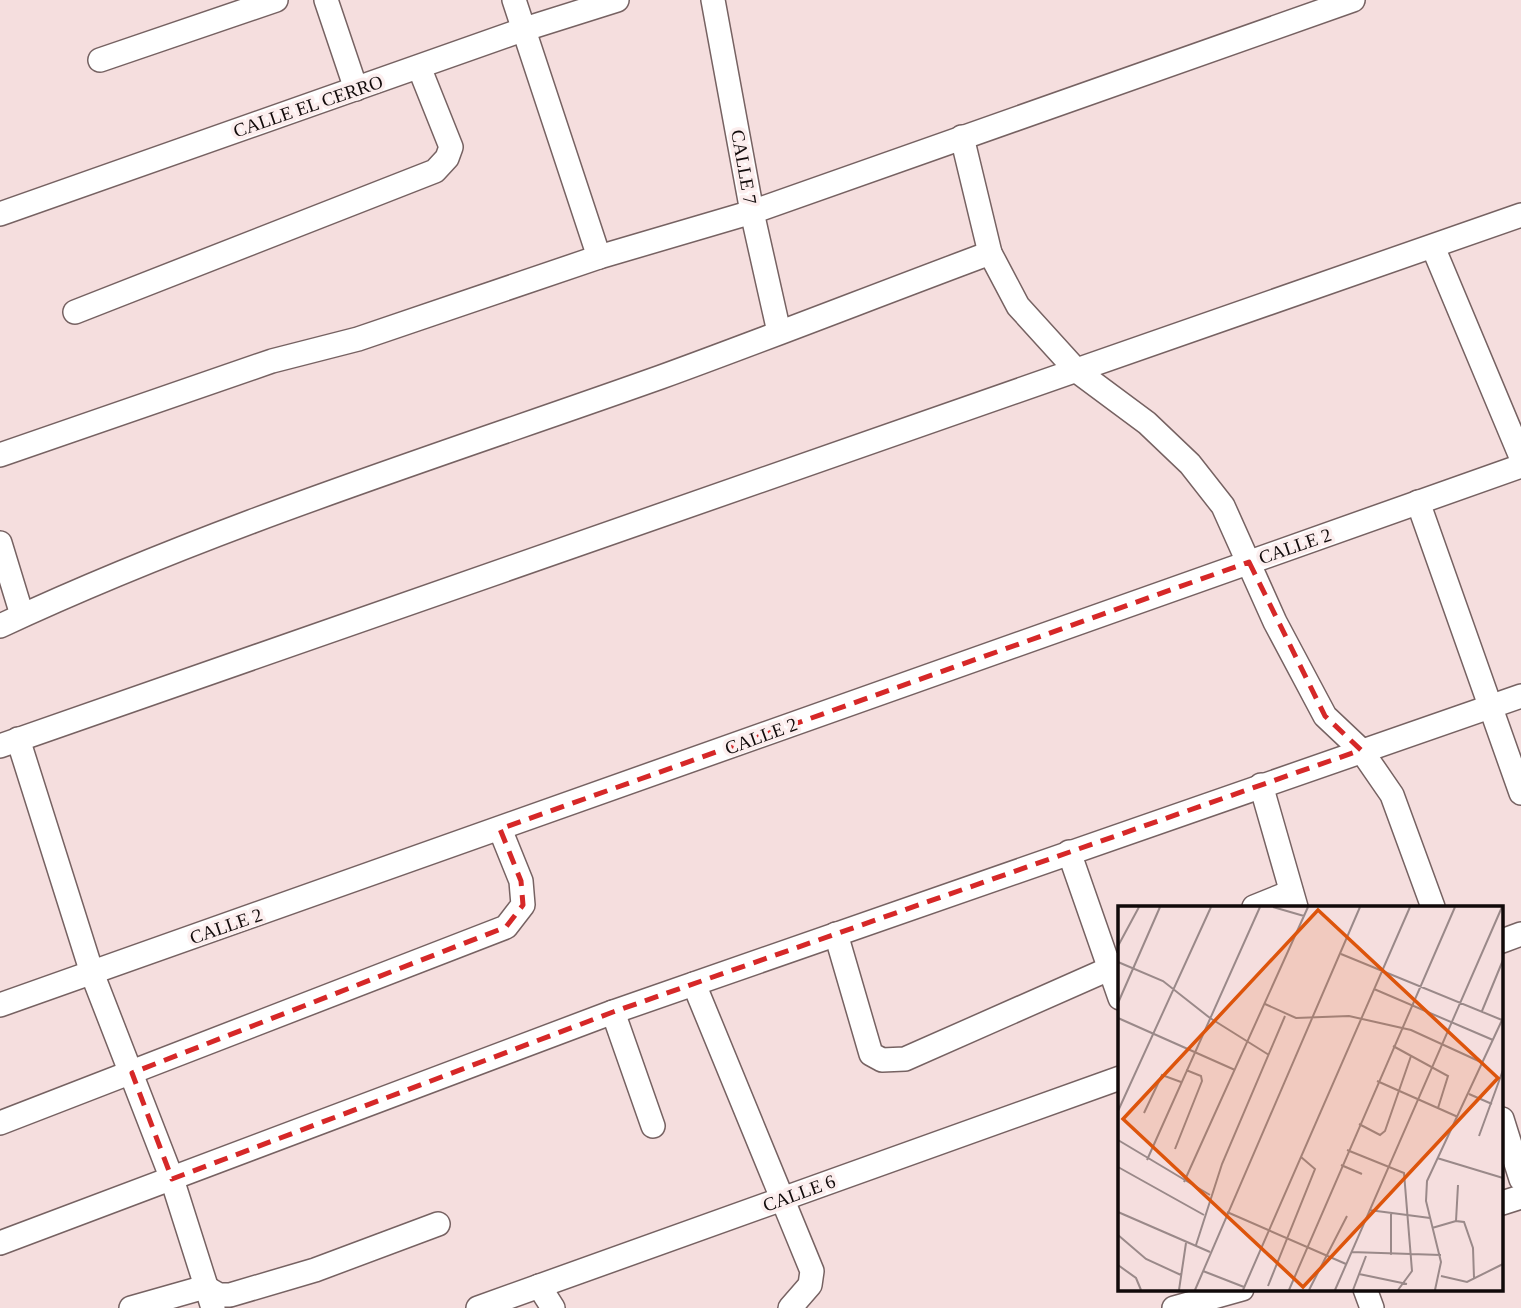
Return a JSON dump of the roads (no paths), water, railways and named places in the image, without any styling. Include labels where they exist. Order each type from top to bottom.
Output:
[{"type":"street","points":[[100,60],[276,0]]},
{"type":"street","points":[[326,0],[356,89]]},
{"type":"street","points":[[514,0],[599,257]]},
{"type":"street","name":"CALLE EL CERRO","points":[[0,214],[525,29],[617,0]]},
{"type":"street","name":"CALLE 7","points":[[713,0],[752,212],[779,332]]},
{"type":"street","points":[[0,455],[272,362],[358,338],[599,257],[752,212],[1353,0]]},
{"type":"street","points":[[75,312],[435,171],[447,158],[451,147],[419,67]]},
{"type":"street","points":[[962,137],[990,253],[1018,306],[1077,371],[1147,423],[1190,464],[1223,506],[1275,622],[1325,716],[1361,750],[1392,795],[1433,906]]},
{"type":"street","points":[[209,1298],[172,1178],[92,973],[9,743],[1521,215]]},
{"type":"street","points":[[1433,247],[1521,457]]},
{"type":"street","points":[[0,626],[185,546],[394,468],[662,376],[990,253]]},
{"type":"street","name":"CALLE 2","points":[[0,1005],[1521,466]]},
{"type":"street","points":[[1418,502],[1521,793]]},
{"type":"street","points":[[0,543],[23,615]]},
{"type":"street","points":[[0,1243],[613,1012],[1521,695]]},
{"type":"street","points":[[1260,906],[1293,900],[1261,785]]},
{"type":"street","points":[[0,1123],[470,938],[506,927],[523,905],[521,881],[500,829]]},
{"type":"street","points":[[1069,852],[1115,966],[1118,985]]},
{"type":"street","points":[[836,934],[871,1054],[882,1060],[905,1059],[1115,966]]},
{"type":"street","points":[[1504,940],[1521,934]]},
{"type":"street","points":[[694,984],[780,1200],[812,1271],[810,1285],[790,1308]]},
{"type":"street","points":[[613,1012],[653,1126]]},
{"type":"street","name":"CALLE 6","points":[[478,1308],[1118,1079]]},
{"type":"street","points":[[1504,1125],[1521,1179]]},
{"type":"street","points":[[1504,1202],[1521,1197]]},
{"type":"street","points":[[131,1308],[230,1295],[315,1270],[438,1224]]},
{"type":"street","points":[[539,1286],[553,1308]]},
{"type":"street","points":[[1174,1308],[1229,1290]]},
{"type":"street","points":[[1365,1290],[1372,1308]]}]
